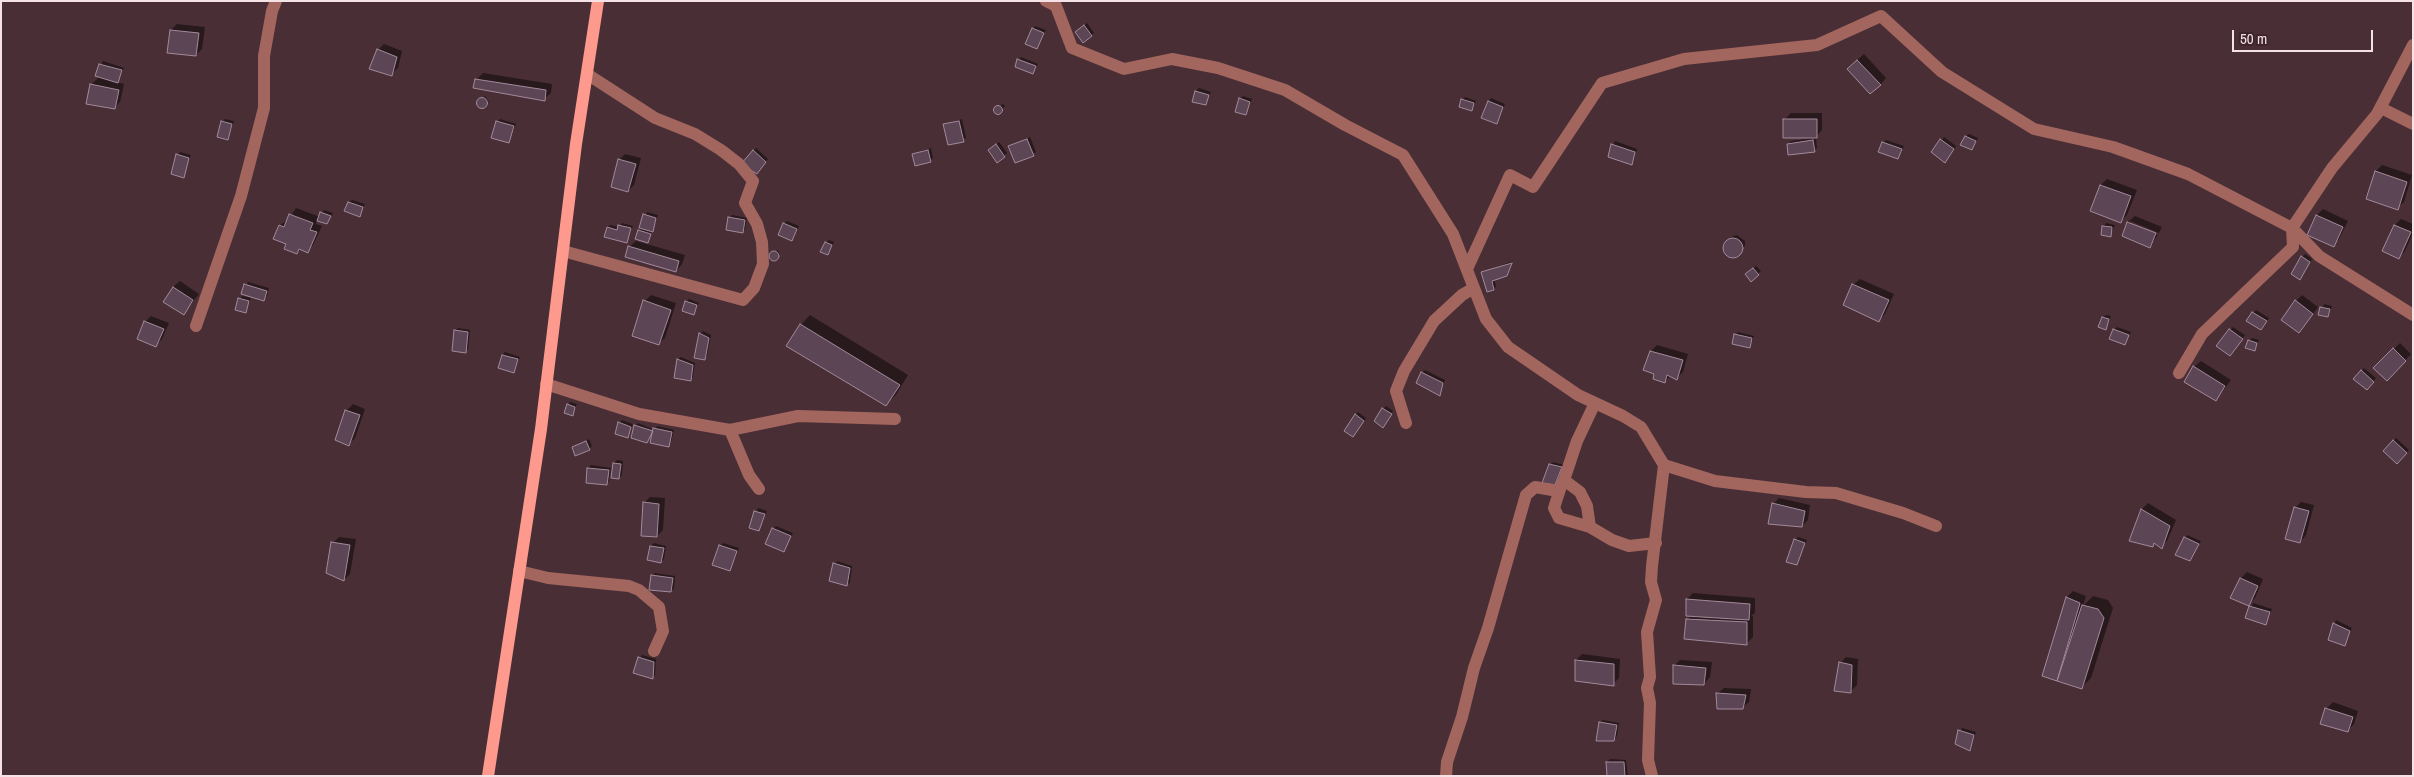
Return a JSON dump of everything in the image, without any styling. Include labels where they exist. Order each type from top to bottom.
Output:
[{"type":"main road","points":[[488,776],[546,384],[598,1]]},
{"type":"street","points":[[196,326],[241,196],[264,108],[264,56],[272,11],[276,1]]},
{"type":"street","points":[[1046,1],[1056,6],[1072,48],[1124,69],[1172,59],[1218,68],[1268,84],[1285,90],[1345,126],[1403,155],[1453,234],[1486,319],[1508,347],[1578,395],[1623,416],[1641,427],[1664,465],[1651,582],[1656,600],[1648,632],[1650,677],[1647,688],[1650,703],[1648,760],[1652,776]]},
{"type":"street","points":[[1467,269],[1510,175],[1533,187],[1602,83],[1684,59],[1816,45],[1881,16],[1942,72],[2034,129],[2113,147],[2188,174],[2292,228],[2319,256],[2413,314]]},
{"type":"street","points":[[2179,373],[2202,334],[2293,247],[2292,228],[2332,168],[2380,108],[2413,45]]},
{"type":"street","points":[[563,251],[743,300],[754,288],[763,264],[762,242],[757,224],[745,203],[753,181],[738,164],[722,150],[694,134],[655,118],[587,74]]},
{"type":"street","points":[[2380,108],[2413,124]]},
{"type":"street","points":[[1406,423],[1396,391],[1404,371],[1434,321],[1462,295],[1474,288]]},
{"type":"street","points":[[546,384],[639,414],[730,430],[798,416],[895,419]]},
{"type":"street","points":[[1595,403],[1577,441],[1554,508],[1559,518],[1590,527],[1612,540],[1629,546],[1656,542]]},
{"type":"street","points":[[730,430],[749,476],[759,489]]},
{"type":"street","points":[[1664,465],[1715,481],[1806,492],[1836,492],[1903,513],[1936,526]]},
{"type":"street","points":[[1446,776],[1447,762],[1462,717],[1474,668],[1488,628],[1526,495],[1535,487],[1561,485],[1580,492],[1587,506],[1590,527]]},
{"type":"street","points":[[519,571],[548,578],[629,586],[639,590],[659,607],[663,631],[654,651]]},
{"type":"building","points":[[1084,25],[1092,36],[1083,43],[1075,32]]},
{"type":"building","points":[[1032,28],[1044,33],[1037,49],[1025,44]]},
{"type":"building","points":[[170,30],[199,33],[196,56],[167,53]]},
{"type":"building","points":[[377,49],[397,57],[392,76],[369,69]]},
{"type":"building","points":[[1017,59],[1036,66],[1033,74],[1015,67]]},
{"type":"building","points":[[1857,60],[1881,85],[1870,94],[1847,69]]},
{"type":"building","points":[[99,64],[122,70],[118,83],[95,76]]},
{"type":"building","points":[[475,79],[546,90],[545,101],[473,88]]},
{"type":"building","points":[[90,84],[119,90],[115,109],[86,104]]},
{"type":"building","points":[[1195,91],[1209,95],[1206,105],[1192,102]]},
{"type":"building","points":[[480,98],[484,98],[487,103],[486,107],[480,108],[477,105],[477,101]]},
{"type":"building","points":[[1239,98],[1250,102],[1246,115],[1235,112]]},
{"type":"building","points":[[1461,99],[1474,103],[1472,111],[1459,107]]},
{"type":"building","points":[[1488,101],[1503,107],[1497,124],[1481,118]]},
{"type":"building","points":[[998,105],[1003,110],[998,115],[993,110]]},
{"type":"building","points":[[1783,119],[1817,119],[1817,138],[1783,138]]},
{"type":"building","points":[[221,121],[232,124],[228,140],[217,137]]},
{"type":"building","points":[[496,121],[514,126],[509,143],[491,138]]},
{"type":"building","points":[[959,121],[964,142],[948,145],[943,124]]},
{"type":"building","points":[[1965,136],[1976,141],[1972,150],[1960,145]]},
{"type":"building","points":[[1027,139],[1034,156],[1015,163],[1008,146]]},
{"type":"building","points":[[1940,139],[1954,149],[1945,163],[1931,152]]},
{"type":"building","points":[[1813,140],[1815,152],[1788,155],[1787,144]]},
{"type":"building","points":[[1882,142],[1902,149],[1898,159],[1878,152]]},
{"type":"building","points":[[996,144],[1005,157],[997,163],[988,150]]},
{"type":"building","points":[[1611,144],[1635,152],[1632,165],[1608,157]]},
{"type":"building","points":[[753,150],[766,162],[757,174],[741,164]]},
{"type":"building","points":[[928,150],[931,162],[915,166],[912,154]]},
{"type":"building","points":[[176,154],[189,158],[184,178],[171,174]]},
{"type":"building","points":[[618,159],[636,164],[628,192],[611,187]]},
{"type":"building","points":[[2375,171],[2407,182],[2398,210],[2366,199]]},
{"type":"building","points":[[2100,185],[2131,196],[2121,223],[2090,211]]},
{"type":"building","points":[[348,202],[363,207],[360,217],[344,211]]},
{"type":"building","points":[[320,212],[331,216],[327,224],[317,221]]},
{"type":"building","points":[[289,214],[313,223],[310,230],[317,232],[308,253],[299,249],[297,254],[284,249],[286,244],[273,239],[279,225],[284,227]]},
{"type":"building","points":[[643,214],[656,218],[653,232],[639,228]]},
{"type":"building","points":[[2316,215],[2343,227],[2334,247],[2307,235]]},
{"type":"building","points":[[728,217],[745,220],[743,233],[726,230]]},
{"type":"building","points":[[2127,222],[2156,233],[2150,248],[2122,236]]},
{"type":"building","points":[[783,223],[797,229],[792,241],[778,235]]},
{"type":"building","points":[[618,225],[631,228],[627,243],[604,237],[607,227],[617,230]]},
{"type":"building","points":[[2394,225],[2411,232],[2399,259],[2382,251]]},
{"type":"building","points":[[2102,226],[2112,227],[2111,237],[2101,235]]},
{"type":"building","points":[[638,230],[651,234],[648,243],[635,239]]},
{"type":"building","points":[[1733,238],[1740,241],[1743,248],[1740,255],[1733,258],[1726,255],[1723,248],[1726,241]]},
{"type":"building","points":[[825,242],[832,245],[828,255],[820,252]]},
{"type":"building","points":[[628,246],[679,261],[676,272],[625,257]]},
{"type":"building","points":[[772,251],[776,251],[779,256],[776,261],[772,261],[769,258],[769,254]]},
{"type":"building","points":[[2301,256],[2310,262],[2300,280],[2291,274]]},
{"type":"building","points":[[1512,263],[1507,276],[1492,281],[1494,290],[1487,292],[1481,272]]},
{"type":"building","points":[[1753,268],[1759,275],[1751,282],[1745,274]]},
{"type":"building","points":[[244,284],[267,291],[264,301],[241,294]]},
{"type":"building","points":[[1852,284],[1889,300],[1879,322],[1843,305]]},
{"type":"building","points":[[173,287],[193,300],[184,315],[163,302]]},
{"type":"building","points":[[238,298],[249,301],[246,313],[235,310]]},
{"type":"building","points":[[643,300],[671,310],[659,345],[632,336]]},
{"type":"building","points":[[2295,300],[2313,314],[2299,333],[2281,320]]},
{"type":"building","points":[[685,301],[697,305],[694,315],[682,311]]},
{"type":"building","points":[[2320,307],[2330,309],[2328,317],[2318,315]]},
{"type":"building","points":[[2252,312],[2267,321],[2261,330],[2246,321]]},
{"type":"building","points":[[2102,317],[2109,319],[2106,330],[2098,327]]},
{"type":"building","points":[[144,321],[164,329],[156,347],[137,339]]},
{"type":"building","points":[[800,324],[900,385],[886,406],[786,346]]},
{"type":"building","points":[[2113,329],[2129,335],[2125,345],[2109,339]]},
{"type":"building","points":[[2229,329],[2243,339],[2230,356],[2216,346]]},
{"type":"building","points":[[454,330],[468,332],[466,353],[452,351]]},
{"type":"building","points":[[699,333],[709,338],[705,360],[694,358]]},
{"type":"building","points":[[1734,334],[1752,338],[1750,348],[1732,344]]},
{"type":"building","points":[[2248,340],[2257,343],[2255,351],[2245,348]]},
{"type":"building","points":[[2393,348],[2406,361],[2387,381],[2373,368]]},
{"type":"building","points":[[1650,351],[1683,360],[1677,380],[1667,375],[1665,383],[1653,379],[1654,374],[1643,370]]},
{"type":"building","points":[[502,355],[518,359],[514,373],[498,368]]},
{"type":"building","points":[[677,359],[693,365],[691,381],[674,378]]},
{"type":"building","points":[[2193,366],[2225,386],[2216,401],[2184,382]]},
{"type":"building","points":[[2361,370],[2374,382],[2367,390],[2353,379]]},
{"type":"building","points":[[1421,372],[1443,383],[1440,396],[1416,383]]},
{"type":"building","points":[[567,404],[575,407],[573,416],[564,413]]},
{"type":"building","points":[[1382,408],[1392,414],[1383,428],[1374,421]]},
{"type":"building","points":[[345,410],[360,415],[349,446],[335,440]]},
{"type":"building","points":[[1355,414],[1364,421],[1353,437],[1344,431]]},
{"type":"building","points":[[618,422],[631,427],[628,438],[615,434]]},
{"type":"building","points":[[634,425],[653,431],[647,443],[631,438]]},
{"type":"building","points":[[653,428],[672,432],[669,447],[650,443]]},
{"type":"building","points":[[2393,440],[2407,453],[2397,464],[2383,451]]},
{"type":"building","points":[[586,441],[590,450],[575,456],[572,447]]},
{"type":"building","points":[[613,463],[621,464],[619,479],[611,478]]},
{"type":"building","points":[[1549,464],[1562,467],[1555,485],[1542,483]]},
{"type":"building","points":[[587,468],[609,470],[607,485],[586,483]]},
{"type":"building","points":[[643,502],[659,504],[657,537],[641,536]]},
{"type":"building","points":[[1772,503],[1805,511],[1802,527],[1768,524]]},
{"type":"building","points":[[2294,507],[2309,511],[2300,543],[2285,539]]},
{"type":"building","points":[[2141,509],[2170,526],[2162,549],[2154,543],[2153,547],[2129,541]]},
{"type":"building","points":[[754,511],[765,514],[759,531],[749,528]]},
{"type":"building","points":[[772,528],[791,536],[784,552],[765,544]]},
{"type":"building","points":[[2184,537],[2199,544],[2190,561],[2175,555]]},
{"type":"building","points":[[1794,539],[1805,543],[1797,565],[1786,562]]},
{"type":"building","points":[[331,542],[350,545],[344,581],[326,573]]},
{"type":"building","points":[[719,545],[737,551],[730,571],[712,565]]},
{"type":"building","points":[[650,546],[664,548],[661,563],[647,560]]},
{"type":"building","points":[[833,563],[850,568],[847,586],[829,581]]},
{"type":"building","points":[[651,575],[673,578],[671,592],[649,590]]},
{"type":"building","points":[[2240,578],[2258,586],[2249,606],[2230,598]]},
{"type":"building","points":[[2066,597],[2080,603],[2057,681],[2042,676]]},
{"type":"building","points":[[1686,599],[1750,604],[1749,620],[1686,616]]},
{"type":"building","points":[[2082,605],[2098,609],[2104,618],[2082,689],[2057,681]]},
{"type":"building","points":[[2249,606],[2270,612],[2266,625],[2245,618]]},
{"type":"building","points":[[1686,619],[1747,622],[1747,645],[1684,639]]},
{"type":"building","points":[[2333,623],[2350,631],[2345,646],[2328,640]]},
{"type":"building","points":[[638,657],[654,662],[653,679],[633,673]]},
{"type":"building","points":[[1575,660],[1614,664],[1614,686],[1575,681]]},
{"type":"building","points":[[1839,662],[1852,665],[1851,693],[1834,691]]},
{"type":"building","points":[[1673,665],[1706,668],[1704,685],[1673,684]]},
{"type":"building","points":[[1716,693],[1746,695],[1743,709],[1717,709]]},
{"type":"building","points":[[2325,708],[2353,717],[2348,732],[2320,724]]},
{"type":"building","points":[[1599,722],[1617,725],[1614,741],[1596,741]]},
{"type":"building","points":[[1958,730],[1974,735],[1970,751],[1955,744]]},
{"type":"building","points":[[1606,762],[1624,762],[1625,776],[1607,776]]}]
